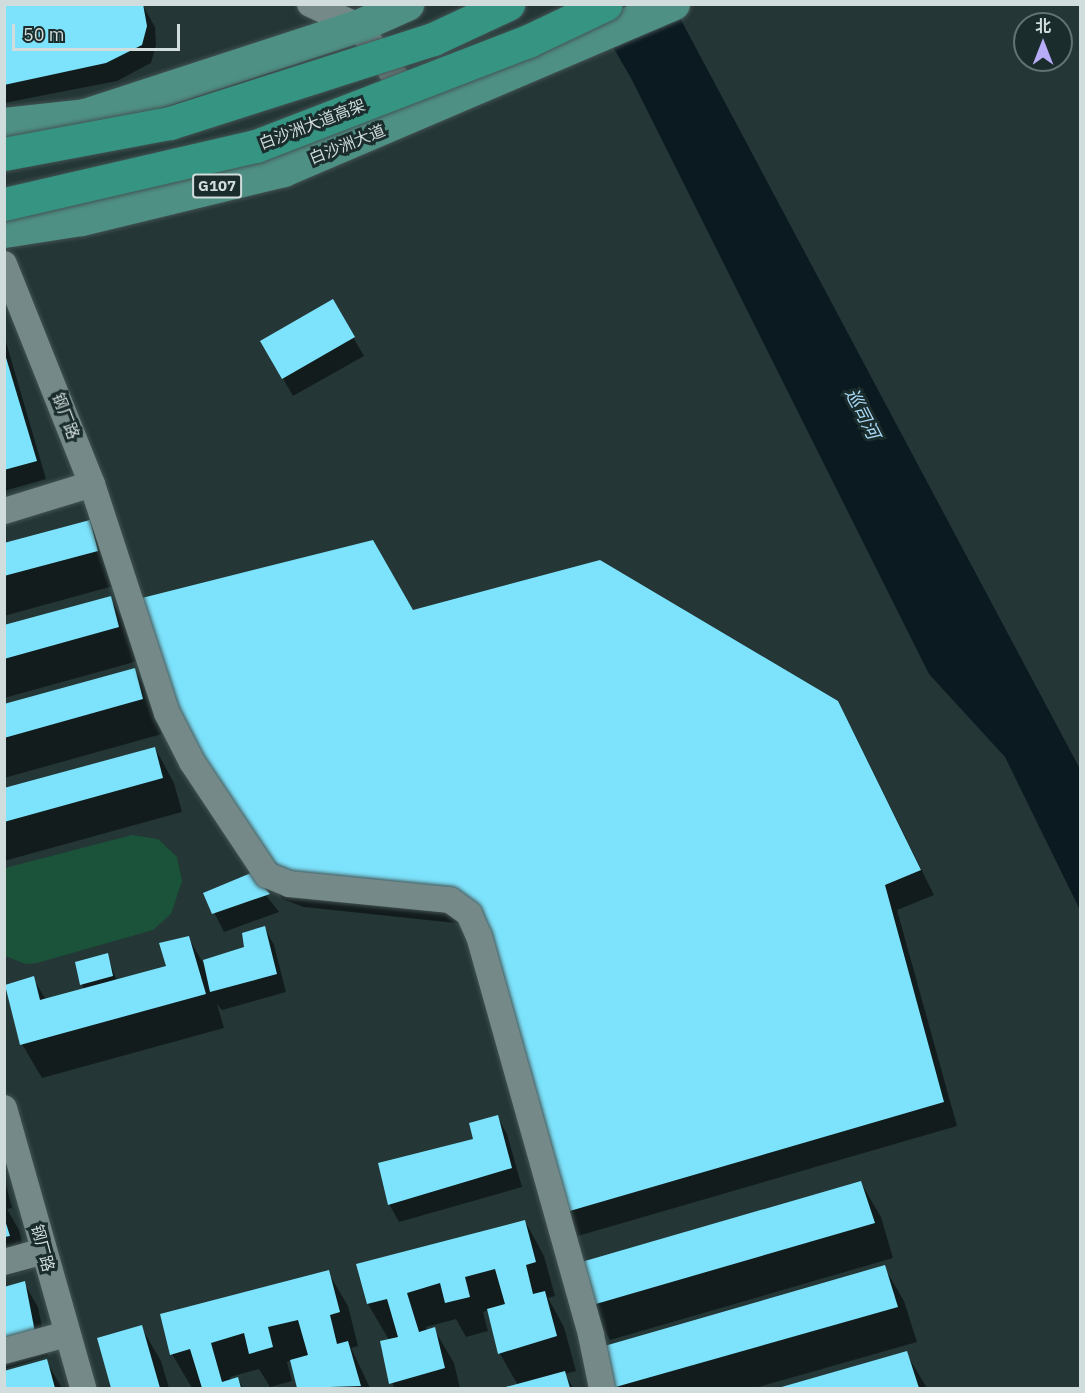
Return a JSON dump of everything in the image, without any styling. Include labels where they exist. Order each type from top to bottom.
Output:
[{"type":"highway","points":[[4,154],[170,123],[433,39],[508,4]]},
{"type":"highway","name":"白沙洲大道高架","points":[[4,204],[256,146],[528,41],[606,4]]},
{"type":"main road","points":[[4,124],[85,115],[358,27],[407,4]]},
{"type":"main road","name":"白沙洲大道","points":[[4,231],[81,219],[283,170],[422,114],[673,4]]},
{"type":"street","points":[[310,4],[358,27],[422,114]]},
{"type":"street","name":"钢厂路","points":[[4,264],[92,484],[167,713],[192,762],[267,875],[290,884],[450,900],[469,914],[478,936],[591,1335],[602,1389]]},
{"type":"street","points":[[4,511],[92,484]]},
{"type":"street","name":"钢厂路","points":[[5,1112],[14,1178],[44,1251],[83,1389]]},
{"type":"street","points":[[4,1262],[44,1251]]},
{"type":"street","points":[[4,1351],[67,1334]]},
{"type":"green space","points":[[132,835],[158,839],[177,857],[182,881],[171,914],[153,930],[37,963],[26,964],[5,956],[5,868]]},
{"type":"water","name":"巡司河","points":[[589,5],[673,5],[1080,769],[1080,910],[1005,757],[929,674],[632,80]]},
{"type":"building","points":[[4,4],[143,4],[147,26],[142,45],[106,63],[4,85]]},
{"type":"building","points":[[333,299],[355,337],[282,379],[260,341]]},
{"type":"building","points":[[4,351],[37,461],[4,470]]},
{"type":"building","points":[[90,520],[98,551],[4,576],[4,543]]},
{"type":"building","points":[[373,540],[413,610],[600,560],[838,701],[921,870],[885,885],[944,1102],[556,1215],[469,914],[289,884],[192,762],[130,601]]},
{"type":"building","points":[[111,596],[119,627],[4,659],[4,625]]},
{"type":"building","points":[[135,668],[143,699],[4,738],[4,704]]},
{"type":"building","points":[[155,747],[163,778],[4,822],[4,788]]},
{"type":"building","points":[[251,873],[270,894],[212,914],[203,893]]},
{"type":"building","points":[[265,926],[277,974],[210,992],[203,960],[244,947],[242,933]]},
{"type":"building","points":[[189,936],[206,994],[20,1045],[5,985],[34,976],[40,1000],[166,966],[159,943]]},
{"type":"building","points":[[108,953],[113,976],[80,985],[75,962]]},
{"type":"building","points":[[498,1115],[512,1168],[388,1205],[378,1163],[473,1139],[469,1123]]},
{"type":"building","points":[[861,1181],[875,1223],[589,1306],[578,1263]]},
{"type":"building","points":[[4,1217],[10,1236],[4,1237]]},
{"type":"building","points":[[525,1220],[536,1262],[526,1265],[533,1294],[545,1291],[557,1336],[498,1354],[487,1309],[505,1304],[495,1269],[465,1277],[470,1297],[445,1303],[440,1283],[407,1293],[419,1332],[435,1327],[445,1368],[389,1384],[380,1341],[398,1337],[387,1299],[367,1304],[356,1264]]},
{"type":"building","points":[[885,1265],[898,1307],[612,1388],[601,1347]]},
{"type":"building","points":[[329,1270],[340,1312],[330,1315],[337,1344],[348,1341],[361,1386],[297,1388],[290,1360],[308,1355],[298,1320],[268,1327],[273,1347],[249,1354],[244,1333],[211,1343],[222,1382],[238,1377],[241,1388],[202,1388],[190,1349],[170,1355],[160,1314]]},
{"type":"building","points":[[25,1281],[35,1332],[4,1341],[4,1287]]},
{"type":"building","points":[[142,1325],[160,1388],[111,1388],[97,1338]]},
{"type":"building","points":[[907,1351],[919,1388],[778,1388]]},
{"type":"building","points":[[47,1359],[55,1388],[4,1388],[4,1371]]},
{"type":"building","points":[[565,1371],[570,1388],[502,1388]]}]
